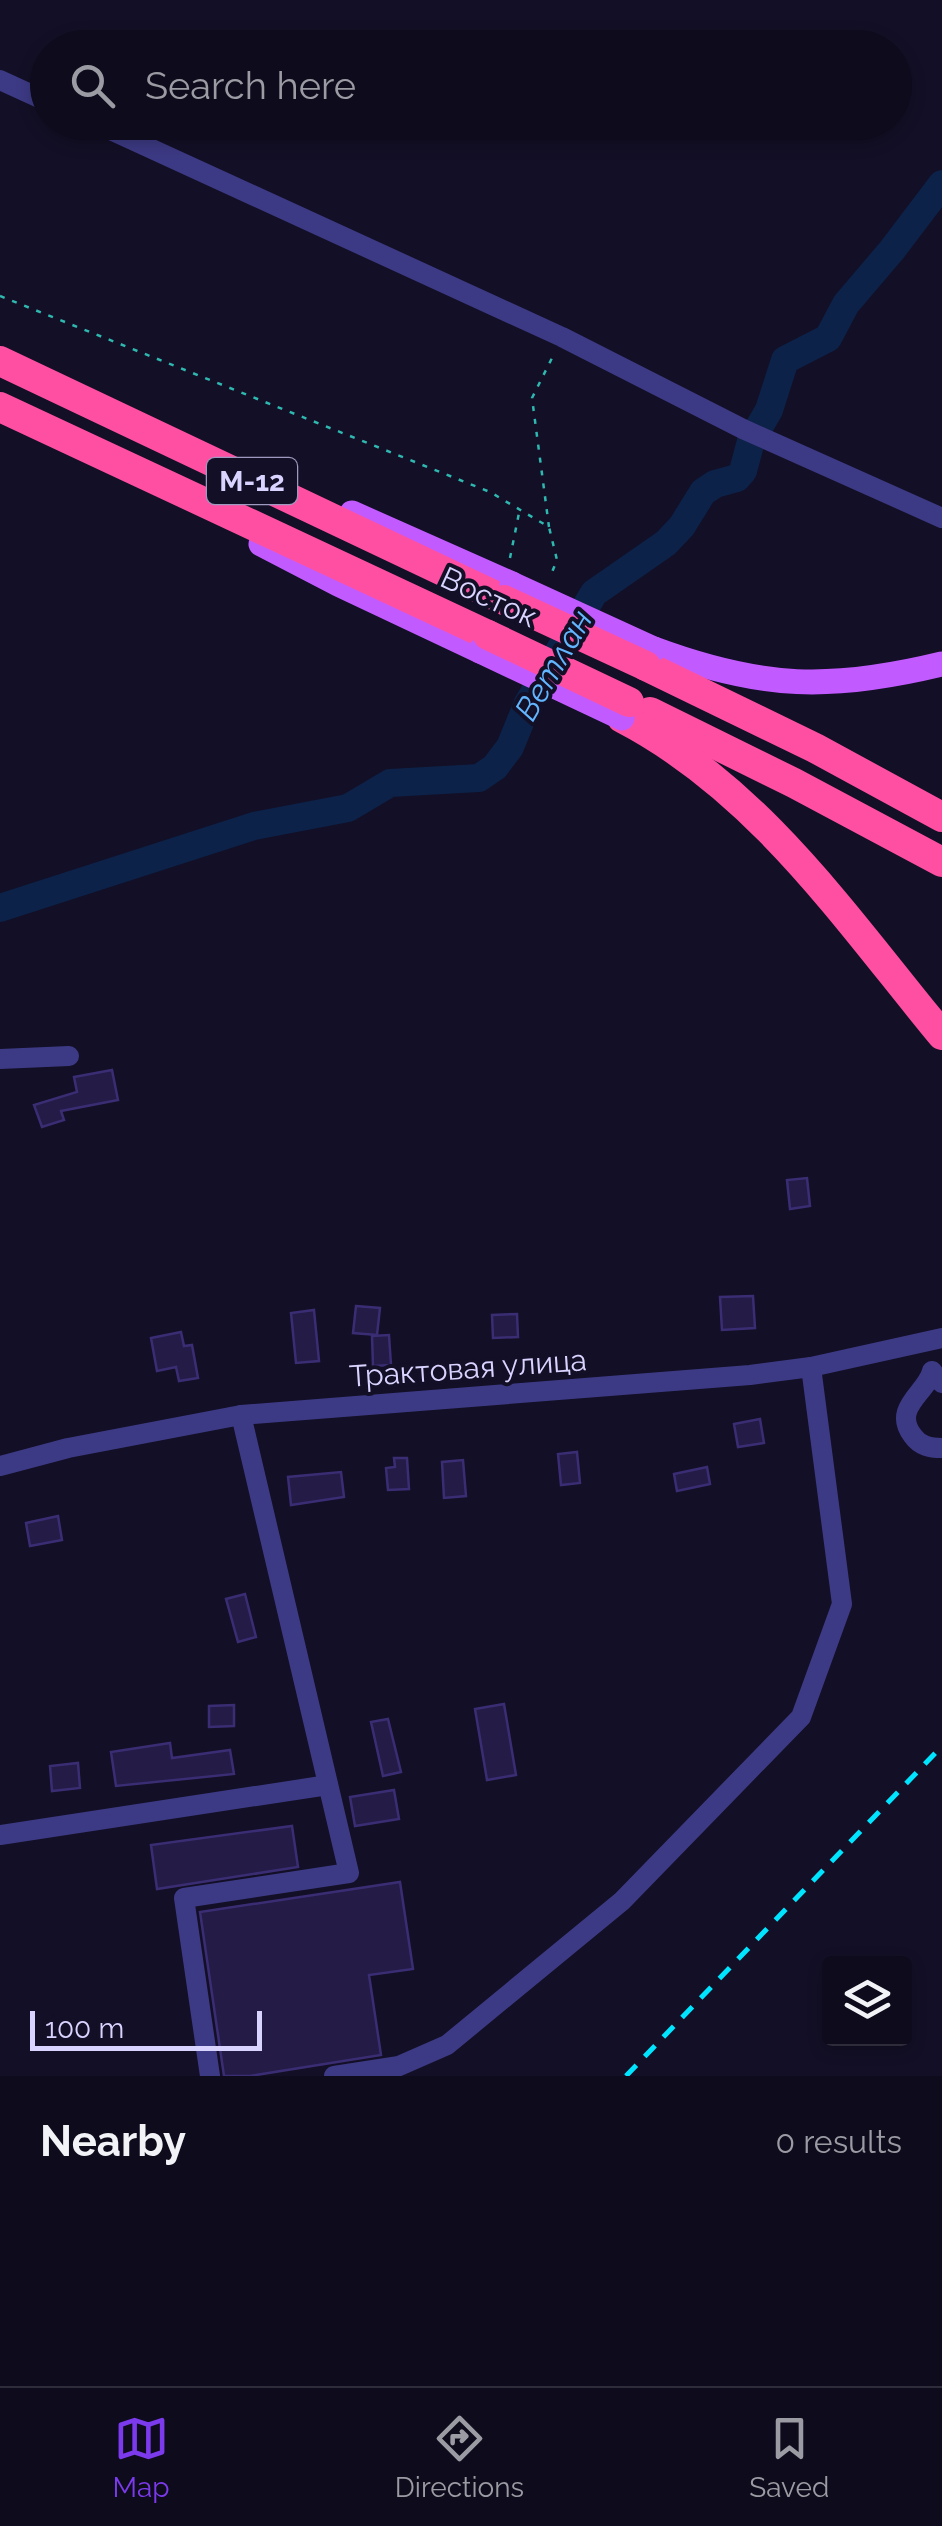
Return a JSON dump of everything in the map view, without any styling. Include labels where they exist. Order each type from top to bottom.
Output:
[{"type":"highway","name":"Восток","points":[[0,361],[650,658],[942,817]]},
{"type":"highway","name":"Восток","points":[[0,407],[91,448],[484,643],[794,783],[942,862]]},
{"type":"highway","points":[[626,710],[756,814],[942,1035]]},
{"type":"main road","points":[[650,658],[794,683],[856,682],[942,664]]},
{"type":"street","points":[[0,80],[30,94]]},
{"type":"street","points":[[132,140],[562,337],[742,430],[942,518]]},
{"type":"street","points":[[0,1059],[69,1056]]},
{"type":"street","points":[[935,1340],[937,1377],[910,1400],[906,1420],[921,1444],[942,1448]]},
{"type":"street","name":"Трактовая улица","points":[[0,1466],[84,1445],[241,1415],[811,1367],[935,1340]]},
{"type":"street","points":[[334,2076],[399,2066],[448,2045],[622,1901],[801,1717],[842,1604],[811,1367]]},
{"type":"street","points":[[210,2076],[184,1898],[349,1873],[241,1415]]},
{"type":"street","points":[[0,1835],[328,1784]]},
{"type":"path","points":[[0,296],[442,472],[520,508],[549,527]]},
{"type":"path","points":[[550,578],[557,560],[532,398],[562,337]]},
{"type":"path","points":[[510,556],[520,508]]},
{"type":"building","points":[[112,1070],[118,1100],[61,1111],[64,1120],[42,1127],[34,1105],[77,1092],[74,1077]]},
{"type":"building","points":[[807,1178],[810,1206],[790,1209],[787,1180]]},
{"type":"building","points":[[753,1296],[755,1328],[722,1330],[720,1297]]},
{"type":"building","points":[[356,1306],[380,1308],[377,1335],[353,1333]]},
{"type":"building","points":[[314,1310],[319,1361],[296,1363],[291,1313]]},
{"type":"building","points":[[517,1314],[518,1337],[493,1338],[492,1315]]},
{"type":"building","points":[[181,1332],[184,1346],[192,1345],[198,1378],[179,1381],[176,1367],[157,1371],[151,1338]]},
{"type":"building","points":[[389,1335],[391,1365],[373,1366],[372,1336]]},
{"type":"building","points":[[760,1419],[764,1443],[738,1447],[734,1424]]},
{"type":"building","points":[[577,1452],[580,1483],[561,1485],[558,1454]]},
{"type":"building","points":[[394,1458],[407,1458],[409,1489],[388,1490],[386,1468],[395,1467]]},
{"type":"building","points":[[463,1460],[466,1496],[444,1498],[442,1462]]},
{"type":"building","points":[[707,1467],[710,1484],[677,1491],[674,1474]]},
{"type":"building","points":[[341,1472],[344,1497],[291,1505],[288,1477]]},
{"type":"building","points":[[58,1516],[62,1540],[30,1546],[26,1523]]},
{"type":"building","points":[[245,1594],[256,1637],[238,1642],[226,1599]]},
{"type":"building","points":[[504,1704],[516,1775],[487,1780],[475,1709]]},
{"type":"building","points":[[234,1705],[234,1726],[209,1727],[209,1706]]},
{"type":"building","points":[[388,1719],[401,1772],[383,1776],[371,1722]]},
{"type":"building","points":[[170,1743],[172,1758],[230,1750],[234,1774],[116,1786],[111,1752]]},
{"type":"building","points":[[78,1763],[80,1788],[52,1791],[50,1766]]},
{"type":"building","points":[[394,1790],[399,1819],[355,1826],[350,1797]]},
{"type":"building","points":[[292,1826],[298,1867],[157,1889],[151,1845]]},
{"type":"building","points":[[400,1882],[413,1969],[369,1975],[381,2055],[250,2076],[224,2076],[200,1912]]},
{"type":"waterway","name":"Ветлан","points":[[0,908],[254,826],[348,808],[390,783],[479,778],[495,767],[510,747],[528,703],[594,593],[666,543],[703,492],[737,478],[743,471],[751,441],[769,410],[785,360],[828,338],[846,304],[942,184]]},
{"type":"railway","points":[[626,2076],[942,1746]]}]
